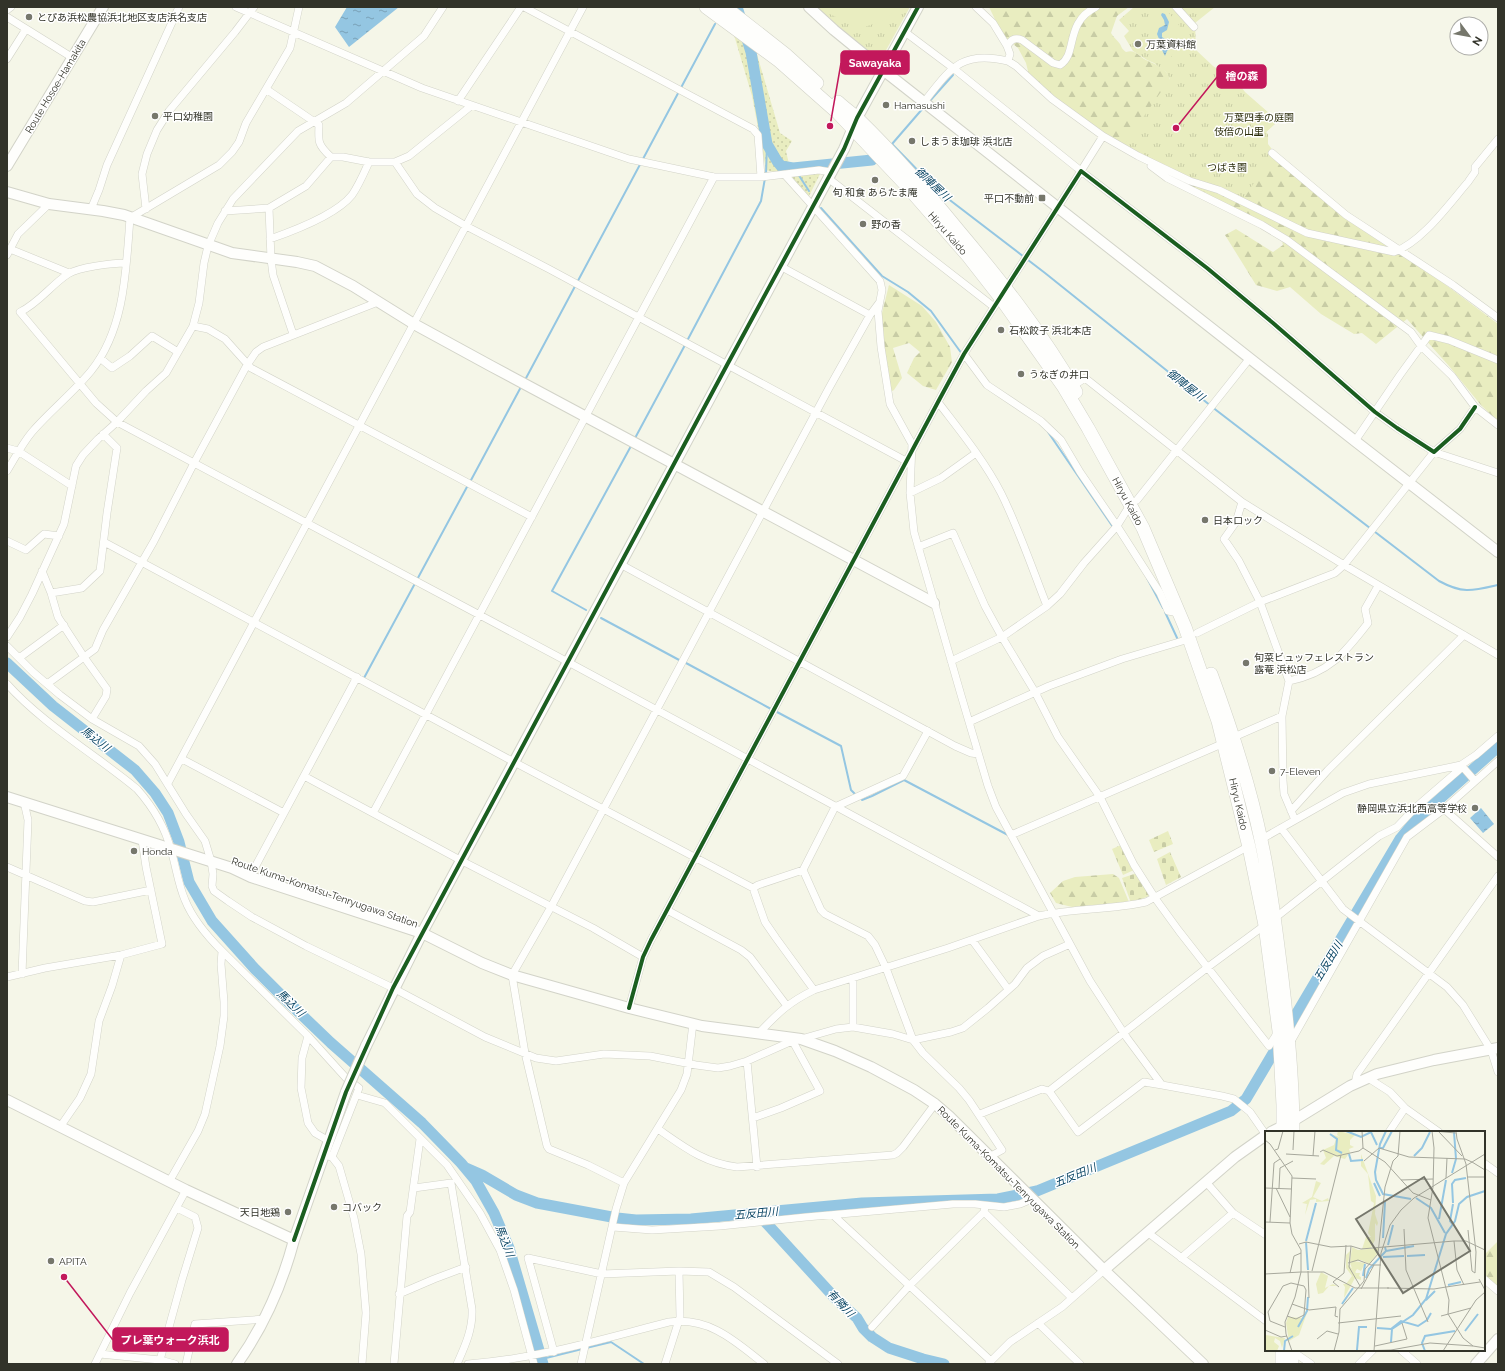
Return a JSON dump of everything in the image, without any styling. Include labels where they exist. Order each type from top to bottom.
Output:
[{"type":"highway","name":"Hiryu Kaido","points":[[706,7],[778,60],[855,124]]},
{"type":"highway","name":"Hiryu Kaido","points":[[725,7],[749,24],[785,54],[855,124],[968,256],[1000,297],[1062,386],[1134,503],[1153,531],[1193,636],[1218,721],[1229,740],[1261,839],[1270,921],[1288,1127]]},
{"type":"highway","name":"Hiryu Kaido","points":[[1000,297],[1043,340],[1073,386],[1108,446],[1134,503],[1143,528],[1180,614],[1193,636]]},
{"type":"highway","name":"Hiryu Kaido","points":[[1229,740],[1249,846],[1270,921],[1287,1018],[1289,1044],[1288,1127]]},
{"type":"highway","points":[[1282,1364],[1290,1354]]},
{"type":"street","points":[[7,10],[11,7]]},
{"type":"street","name":"Route Hosoe-Hamakita","points":[[7,166],[104,7]]},
{"type":"street","points":[[91,209],[99,190],[106,165],[179,7]]},
{"type":"street","points":[[236,7],[252,10],[293,33],[422,88],[471,106],[637,161],[714,177],[761,177],[819,170],[829,175],[1000,297]]},
{"type":"street","points":[[130,218],[219,165],[232,152],[239,142],[246,122],[290,48],[299,7]]},
{"type":"street","points":[[7,637],[20,617],[59,536],[68,510],[76,466],[83,455],[103,434],[166,373],[193,326],[199,302],[204,263],[208,246],[218,223],[233,199],[298,131],[346,103],[424,36],[442,7]]},
{"type":"street","points":[[458,101],[522,7],[753,129],[758,135],[761,177]]},
{"type":"street","points":[[168,783],[583,7]]},
{"type":"street","points":[[809,7],[834,30],[883,70],[1498,552]]},
{"type":"street","points":[[328,1156],[329,1141],[346,1092],[393,988],[838,160],[883,70],[918,7]]},
{"type":"street","points":[[976,7],[992,23],[1007,46],[1010,54],[1008,61]]},
{"type":"street","points":[[1007,46],[1012,39],[1017,38],[1053,63],[1060,65],[1066,59],[1076,25],[1085,14],[1096,7]]},
{"type":"street","points":[[1176,7],[1194,27]]},
{"type":"street","points":[[146,209],[142,174],[147,154],[157,130],[169,111],[252,10]]},
{"type":"street","points":[[7,17],[73,58]]},
{"type":"street","points":[[7,59],[26,29]]},
{"type":"street","points":[[905,32],[1207,268],[1375,412],[1434,452],[1498,473]]},
{"type":"street","points":[[924,102],[944,76],[953,68],[970,59],[982,57],[1008,61],[1016,66],[1052,99],[1103,136],[1138,156],[1190,181],[1219,190],[1307,233],[1394,252],[1401,250],[1416,240],[1468,182],[1475,172],[1475,167],[1498,139]]},
{"type":"street","points":[[266,89],[319,124],[318,139],[320,146],[331,157],[343,157],[369,162],[395,162],[409,156],[471,106]]},
{"type":"street","points":[[628,1008],[643,957],[666,910],[963,355],[1103,136]]},
{"type":"street","points":[[1272,153],[1346,215],[1453,284],[1498,318]]},
{"type":"street","points":[[1138,156],[1167,178],[1262,225],[1287,240],[1411,332],[1421,346],[1452,376],[1476,407],[1498,425]]},
{"type":"street","points":[[225,211],[269,208],[306,186],[331,157]]},
{"type":"street","points":[[270,239],[310,224],[342,204],[351,196],[369,162]]},
{"type":"street","points":[[395,162],[417,194],[435,208],[906,461]]},
{"type":"street","points":[[789,174],[813,205],[880,281],[882,290],[878,311],[881,347],[890,404],[912,444],[910,493],[914,532],[968,722],[996,807],[1090,981],[1123,1032],[1162,1085]]},
{"type":"street","points":[[373,813],[714,177]]},
{"type":"street","points":[[7,192],[49,204],[117,214],[171,231],[208,246],[232,253],[315,266],[353,286],[414,324],[934,603]]},
{"type":"street","points":[[49,204],[18,234],[9,252],[69,273]]},
{"type":"street","points":[[269,208],[273,276],[293,334]]},
{"type":"street","points":[[7,471],[18,451],[31,433],[80,384],[100,358],[111,339],[118,317],[126,263],[130,218]]},
{"type":"street","points":[[126,263],[112,263],[69,273],[29,308],[20,312],[96,403],[117,422],[479,616],[568,662],[1038,916]]},
{"type":"street","points":[[780,266],[870,315]]},
{"type":"street","points":[[624,1183],[588,1165],[549,1149],[547,1146],[525,1053],[512,975],[551,907],[816,413],[870,315],[880,301]]},
{"type":"street","points":[[47,684],[95,649],[103,630],[154,541],[194,463],[247,365],[256,352],[263,347],[293,334],[378,302]]},
{"type":"street","points":[[193,326],[208,329],[226,338],[247,365],[532,517]]},
{"type":"street","points":[[1355,441],[1429,335],[1449,340],[1498,360]]},
{"type":"street","points":[[100,358],[112,368],[130,356],[152,336],[178,352]]},
{"type":"street","points":[[963,355],[987,385],[1041,421],[1061,440],[1080,472],[1160,593],[1168,610],[1180,614]]},
{"type":"street","points":[[951,661],[1002,637],[1047,606],[1060,594],[1084,563],[1117,526],[1250,358]]},
{"type":"street","points":[[1073,386],[1085,378],[1242,502],[1344,566],[1498,655]]},
{"type":"street","points":[[938,402],[976,453],[1000,492],[1047,606]]},
{"type":"street","points":[[968,722],[1035,692],[1193,636],[1260,602],[1335,573],[1344,566],[1434,452],[1460,429],[1476,407]]},
{"type":"street","points":[[51,594],[82,588],[100,571],[117,448],[103,434]]},
{"type":"street","points":[[7,448],[18,451],[72,486]]},
{"type":"street","points":[[910,493],[941,478],[976,453]]},
{"type":"street","points":[[1242,502],[1236,522],[1224,539],[1240,562],[1260,602],[1289,681],[1282,716],[1284,794],[1294,820]]},
{"type":"street","points":[[918,547],[953,533],[985,606],[1002,637],[1035,692],[1058,737],[1100,797],[1134,865],[1154,898],[1269,1046],[1279,1031]]},
{"type":"street","points":[[7,541],[26,550],[44,534],[59,536]]},
{"type":"street","points":[[104,542],[514,762],[753,888],[765,922],[814,990]]},
{"type":"street","points":[[620,564],[928,731],[971,753],[978,754]]},
{"type":"street","points":[[42,571],[58,617],[107,689],[107,692],[92,719]]},
{"type":"street","points":[[1289,681],[1305,678],[1318,672],[1337,659],[1349,647],[1368,623],[1365,609],[1378,586]]},
{"type":"street","points":[[19,658],[64,625]]},
{"type":"street","points":[[1291,811],[1328,770],[1464,635]]},
{"type":"street","points":[[7,646],[47,684],[92,719],[139,746],[155,764],[186,814],[205,841],[213,874],[212,886],[214,891],[228,902],[252,917],[306,946],[393,988],[485,1037],[536,1058],[556,1061],[604,1054],[650,1056],[718,1068],[747,1061],[795,1039],[836,1029],[853,1027],[893,1034],[913,1040],[951,1032],[963,1028],[988,1008],[1015,984],[1027,968],[1044,956],[1070,944]]},
{"type":"street","points":[[251,877],[254,868],[356,677]]},
{"type":"street","points":[[7,684],[16,694],[46,720],[138,789],[148,801],[161,823],[173,849],[185,901],[202,930],[308,1036],[346,1078],[359,1088],[328,1156],[294,1240],[280,1286],[265,1319],[237,1364]]},
{"type":"street","points":[[1011,835],[1282,716]]},
{"type":"street","points":[[753,888],[802,870],[835,807],[903,776],[928,731]]},
{"type":"street","points":[[1049,1091],[1123,1032],[1270,921],[1379,836],[1398,827],[1415,808],[1498,736]]},
{"type":"street","points":[[182,758],[284,813]]},
{"type":"street","points":[[1289,1044],[1407,837],[1444,808],[1473,779],[1498,762]]},
{"type":"street","points":[[1462,767],[1473,779]]},
{"type":"street","points":[[760,1033],[776,1014],[799,997],[814,990],[853,979],[972,940],[1038,916],[1146,902],[1343,793],[1369,784],[1462,767]]},
{"type":"street","points":[[304,776],[462,861],[593,928],[643,957]]},
{"type":"street","name":"Route Kuma-Komatsu-Tenryugawa Station","points":[[7,797],[232,868],[251,877],[422,933],[482,963],[512,975],[628,1008],[693,1023],[795,1039],[835,1051],[871,1067],[914,1090],[935,1104],[949,1116],[1104,1270],[1203,1364]]},
{"type":"street","points":[[22,974],[28,820],[24,802]]},
{"type":"street","points":[[1444,808],[1498,857]]},
{"type":"street","points":[[1281,828],[1343,909],[1447,987],[1463,1005],[1494,1049],[1498,1072]]},
{"type":"street","points":[[7,977],[45,968],[121,956],[162,944],[142,840]]},
{"type":"street","points":[[7,867],[85,901],[93,902],[151,890]]},
{"type":"street","points":[[802,870],[821,910],[825,914],[868,936],[875,945],[886,968],[913,1040],[923,1053],[962,1092],[980,1114],[1002,1150],[989,1157]]},
{"type":"street","points":[[1355,1084],[1357,1074],[1498,876]]},
{"type":"street","points":[[666,910],[741,950],[750,957],[787,1006]]},
{"type":"street","points":[[972,940],[1008,989]]},
{"type":"street","points":[[168,1182],[198,1131],[205,1114],[220,1046],[224,1016],[221,964],[222,951]]},
{"type":"street","points":[[60,1127],[80,1098],[91,1074],[99,1021],[121,956]]},
{"type":"street","points":[[853,979],[853,1027]]},
{"type":"street","points":[[581,1364],[616,1209],[624,1183],[681,1090],[687,1074],[693,1023]]},
{"type":"street","points":[[308,1036],[302,1058],[302,1088],[308,1124],[315,1132],[329,1141]]},
{"type":"street","points":[[753,1118],[820,1091],[795,1039]]},
{"type":"street","points":[[1274,1131],[1288,1127],[1355,1084],[1377,1074],[1434,1060],[1494,1049]]},
{"type":"street","points":[[747,1061],[757,1166]]},
{"type":"street","points":[[1368,1078],[1390,1092],[1405,1108],[1438,1131]]},
{"type":"street","points":[[980,1114],[1042,1089],[1049,1091],[1078,1132],[1144,1082],[1222,1096],[1238,1102],[1246,1109],[1265,1134]]},
{"type":"street","points":[[357,1095],[385,1103],[447,1166],[480,1213],[496,1244],[514,1290],[534,1364]]},
{"type":"street","points":[[7,1100],[168,1182],[294,1240]]},
{"type":"street","points":[[658,1129],[682,1146],[708,1161],[721,1165],[737,1167],[893,1155],[903,1147],[935,1104]]},
{"type":"street","points":[[1390,1131],[1405,1108]]},
{"type":"street","points":[[832,1215],[990,1362],[1010,1342],[1072,1298],[1235,1157],[1265,1136]]},
{"type":"street","points":[[394,1364],[407,1216],[410,1212],[420,1139]]},
{"type":"street","points":[[328,1156],[339,1166],[354,1218],[361,1254],[366,1313],[362,1364]]},
{"type":"street","points":[[1485,1165],[1498,1173]]},
{"type":"street","points":[[1206,1182],[1233,1213],[1265,1234]]},
{"type":"street","points":[[414,1188],[451,1183],[472,1309],[472,1324],[467,1341],[457,1364]]},
{"type":"street","points":[[95,1364],[130,1293],[186,1190]]},
{"type":"street","points":[[872,1327],[909,1286],[984,1209],[1020,1204],[1031,1198]]},
{"type":"street","points":[[613,1226],[652,1230],[720,1226],[953,1204],[975,1204],[984,1209],[1072,1298]]},
{"type":"street","points":[[160,1360],[198,1228],[195,1217],[177,1208]]},
{"type":"street","points":[[1181,1258],[1233,1213]]},
{"type":"street","points":[[1147,1232],[1265,1320]]},
{"type":"street","points":[[554,1352],[528,1258],[602,1274],[679,1271],[709,1272],[734,1287],[838,1364]]},
{"type":"street","points":[[399,1294],[466,1267]]},
{"type":"street","points":[[665,1364],[679,1321],[679,1271]]},
{"type":"street","points":[[1485,1280],[1498,1291]]},
{"type":"street","points":[[186,1364],[195,1324],[265,1319]]},
{"type":"street","points":[[468,1364],[497,1362],[554,1352],[669,1322],[679,1321],[704,1324],[718,1330],[764,1364]]},
{"type":"street","points":[[1038,1323],[1080,1364]]},
{"type":"street","points":[[1476,1364],[1498,1339]]},
{"type":"street","points":[[1359,1364],[1372,1351]]},
{"type":"street","points":[[1402,1351],[1417,1364]]},
{"type":"street","points":[[100,1354],[160,1360],[176,1364]]},
{"type":"street","points":[[1290,1354],[1311,1364]]},
{"type":"green space","points":[[814,7],[910,7],[885,52],[869,53]]},
{"type":"green space","points":[[826,7],[897,7],[887,19],[859,29],[830,14]]},
{"type":"green space","name":"つばき園","points":[[989,7],[1129,7],[1117,16],[1111,33],[1126,52],[1135,52],[1146,60],[1161,67],[1167,73],[1170,80],[1293,173],[1498,324],[1498,422],[1480,404],[1449,366],[1407,319],[1376,344],[1362,333],[1354,334],[1321,314],[1290,287],[1277,291],[1256,285],[1225,235],[1236,229],[1273,252],[1283,245],[1281,235],[1166,176],[1071,110],[1029,75],[1026,63],[1018,48],[1003,36]]},
{"type":"green space","points":[[1134,7],[1215,7],[1195,23],[1196,50],[1213,66],[1239,84],[1245,92],[1278,121],[1266,132],[1268,134],[1268,144],[1274,152],[1243,200],[1201,183],[1123,146],[1170,79],[1166,72],[1133,51],[1124,36],[1129,31],[1119,20]]},
{"type":"green space","points":[[1161,8],[1170,15],[1185,33],[1183,38],[1183,46],[1175,52],[1167,62],[1158,55],[1149,35],[1152,31],[1153,20]]},
{"type":"green space","points":[[734,35],[756,51],[780,133],[792,141],[786,151],[789,164],[821,172],[808,198],[785,175],[766,170],[752,96]]},
{"type":"green space","name":"万葉四季の庭園","points":[[1252,99],[1278,121],[1263,135],[1244,118],[1235,113],[1240,105],[1246,104]]},
{"type":"green space","points":[[889,285],[922,306],[936,322],[950,347],[952,362],[936,390],[923,386],[907,373],[914,358],[920,352],[909,343],[893,348],[902,378],[894,390],[889,393],[881,317]]},
{"type":"green space","points":[[1168,831],[1173,844],[1154,852],[1149,840]]},
{"type":"green space","points":[[1121,845],[1134,870],[1123,875],[1112,849]]},
{"type":"green space","points":[[1170,852],[1181,877],[1166,885],[1157,859]]},
{"type":"green space","points":[[1137,873],[1149,896],[1131,903],[1122,878]]},
{"type":"green space","points":[[1113,874],[1119,878],[1129,902],[1072,907],[1056,903],[1050,893],[1063,881],[1075,877]]},
{"type":"green space","points":[[1498,1241],[1498,1287],[1485,1275],[1485,1254]]},
{"type":"water","points":[[347,7],[399,7],[349,47],[335,27]]},
{"type":"water","points":[[1162,13],[1165,14],[1169,22],[1167,30],[1162,33],[1162,37],[1171,40],[1173,45],[1167,51],[1165,56],[1162,50],[1167,48],[1169,43],[1163,41],[1159,42],[1157,34],[1159,28],[1165,25],[1161,15]]},
{"type":"water","points":[[1481,808],[1494,824],[1483,833],[1470,818]]},
{"type":"waterway","name":"御陣屋川","points":[[737,7],[751,52],[767,144],[781,166],[793,168],[872,160]]},
{"type":"waterway","points":[[525,380],[715,24]]},
{"type":"waterway","points":[[928,103],[953,75]]},
{"type":"waterway","name":"御陣屋川","points":[[924,107],[892,144],[938,191],[1045,273],[1216,410],[1439,581],[1461,590],[1474,590],[1498,585]]},
{"type":"waterway","points":[[766,174],[767,144]]},
{"type":"waterway","points":[[798,174],[809,191]]},
{"type":"waterway","points":[[687,341],[761,201],[765,178]]},
{"type":"waterway","points":[[821,208],[882,276],[908,292],[931,311],[962,354]]},
{"type":"waterway","points":[[634,440],[685,345]]},
{"type":"waterway","points":[[470,482],[522,385]]},
{"type":"waterway","points":[[1048,432],[1113,527]]},
{"type":"waterway","points":[[586,610],[552,591],[631,446]]},
{"type":"waterway","points":[[364,678],[468,485]]},
{"type":"waterway","points":[[1147,578],[1163,608]]},
{"type":"waterway","points":[[1165,612],[1178,640]]},
{"type":"waterway","points":[[601,618],[681,661]]},
{"type":"waterway","name":"馬込川","points":[[7,663],[53,706],[135,770],[155,793],[168,813],[179,842],[189,882],[212,921],[255,969],[283,997],[331,1043],[422,1123],[461,1163],[476,1181],[494,1213],[509,1248],[543,1364]]},
{"type":"waterway","points":[[686,663],[771,709]]},
{"type":"waterway","points":[[777,712],[841,746],[851,790],[856,795]]},
{"type":"waterway","name":"五反田川","points":[[466,1168],[482,1175],[516,1195],[537,1203],[617,1218],[636,1220],[691,1219],[862,1203],[998,1199],[1037,1191],[1231,1111],[1246,1099],[1400,839],[1415,821],[1498,747]]},
{"type":"waterway","points":[[862,800],[904,780],[1008,835]]},
{"type":"waterway","name":"有隣川","points":[[758,1214],[835,1298],[857,1318],[863,1328],[872,1337],[889,1348],[944,1364]]},
{"type":"waterway","points":[[586,1348],[611,1342],[644,1364]]},
{"type":"waterway","points":[[542,1359],[582,1349]]},
{"type":"cycle path","points":[[294,1240],[346,1092],[393,988],[844,149],[857,118],[918,7]]},
{"type":"cycle path","points":[[629,1008],[643,957],[651,940],[938,402],[964,354],[1081,171],[1207,268],[1375,412],[1434,452],[1460,429],[1475,407]]},
{"type":"place","name":"とぴあ浜松農協浜北地区支店浜名支店","points":[[29,17]]},
{"type":"place","name":"万葉資料館","points":[[1138,44]]},
{"type":"place","name":"Hamasushi","points":[[886,105]]},
{"type":"place","name":"平口幼稚園","points":[[155,116]]},
{"type":"place","name":"Sawayaka","points":[[830,126]]},
{"type":"place","name":"檜の森","points":[[1176,128]]},
{"type":"place","name":"しまうま珈琲 浜北店","points":[[912,141]]},
{"type":"place","name":"旬 和食 あらたま庵","points":[[875,180]]},
{"type":"place","name":"平口不動前","points":[[1042,198]]},
{"type":"place","name":"野の香","points":[[863,224]]},
{"type":"place","name":"石松餃子 浜北本店","points":[[1001,330]]},
{"type":"place","name":"うなぎの井口","points":[[1021,374]]},
{"type":"place","name":"日本ロック","points":[[1205,520]]},
{"type":"place","name":"旬菜ビュッフェレストラン 露菴 浜松店","points":[[1246,663]]},
{"type":"place","name":"7-Eleven","points":[[1272,771]]},
{"type":"place","name":"静岡県立浜北西高等学校","points":[[1475,808]]},
{"type":"place","name":"Honda","points":[[134,851]]},
{"type":"place","name":"コバック","points":[[334,1207]]},
{"type":"place","name":"天日地鶏","points":[[288,1212]]},
{"type":"place","name":"APITA","points":[[51,1261]]},
{"type":"place","name":"プレ葉ウォーク浜北","points":[[64,1277]]},
{"type":"park label","name":"伎倍の山里","points":[[1239,131]]}]
